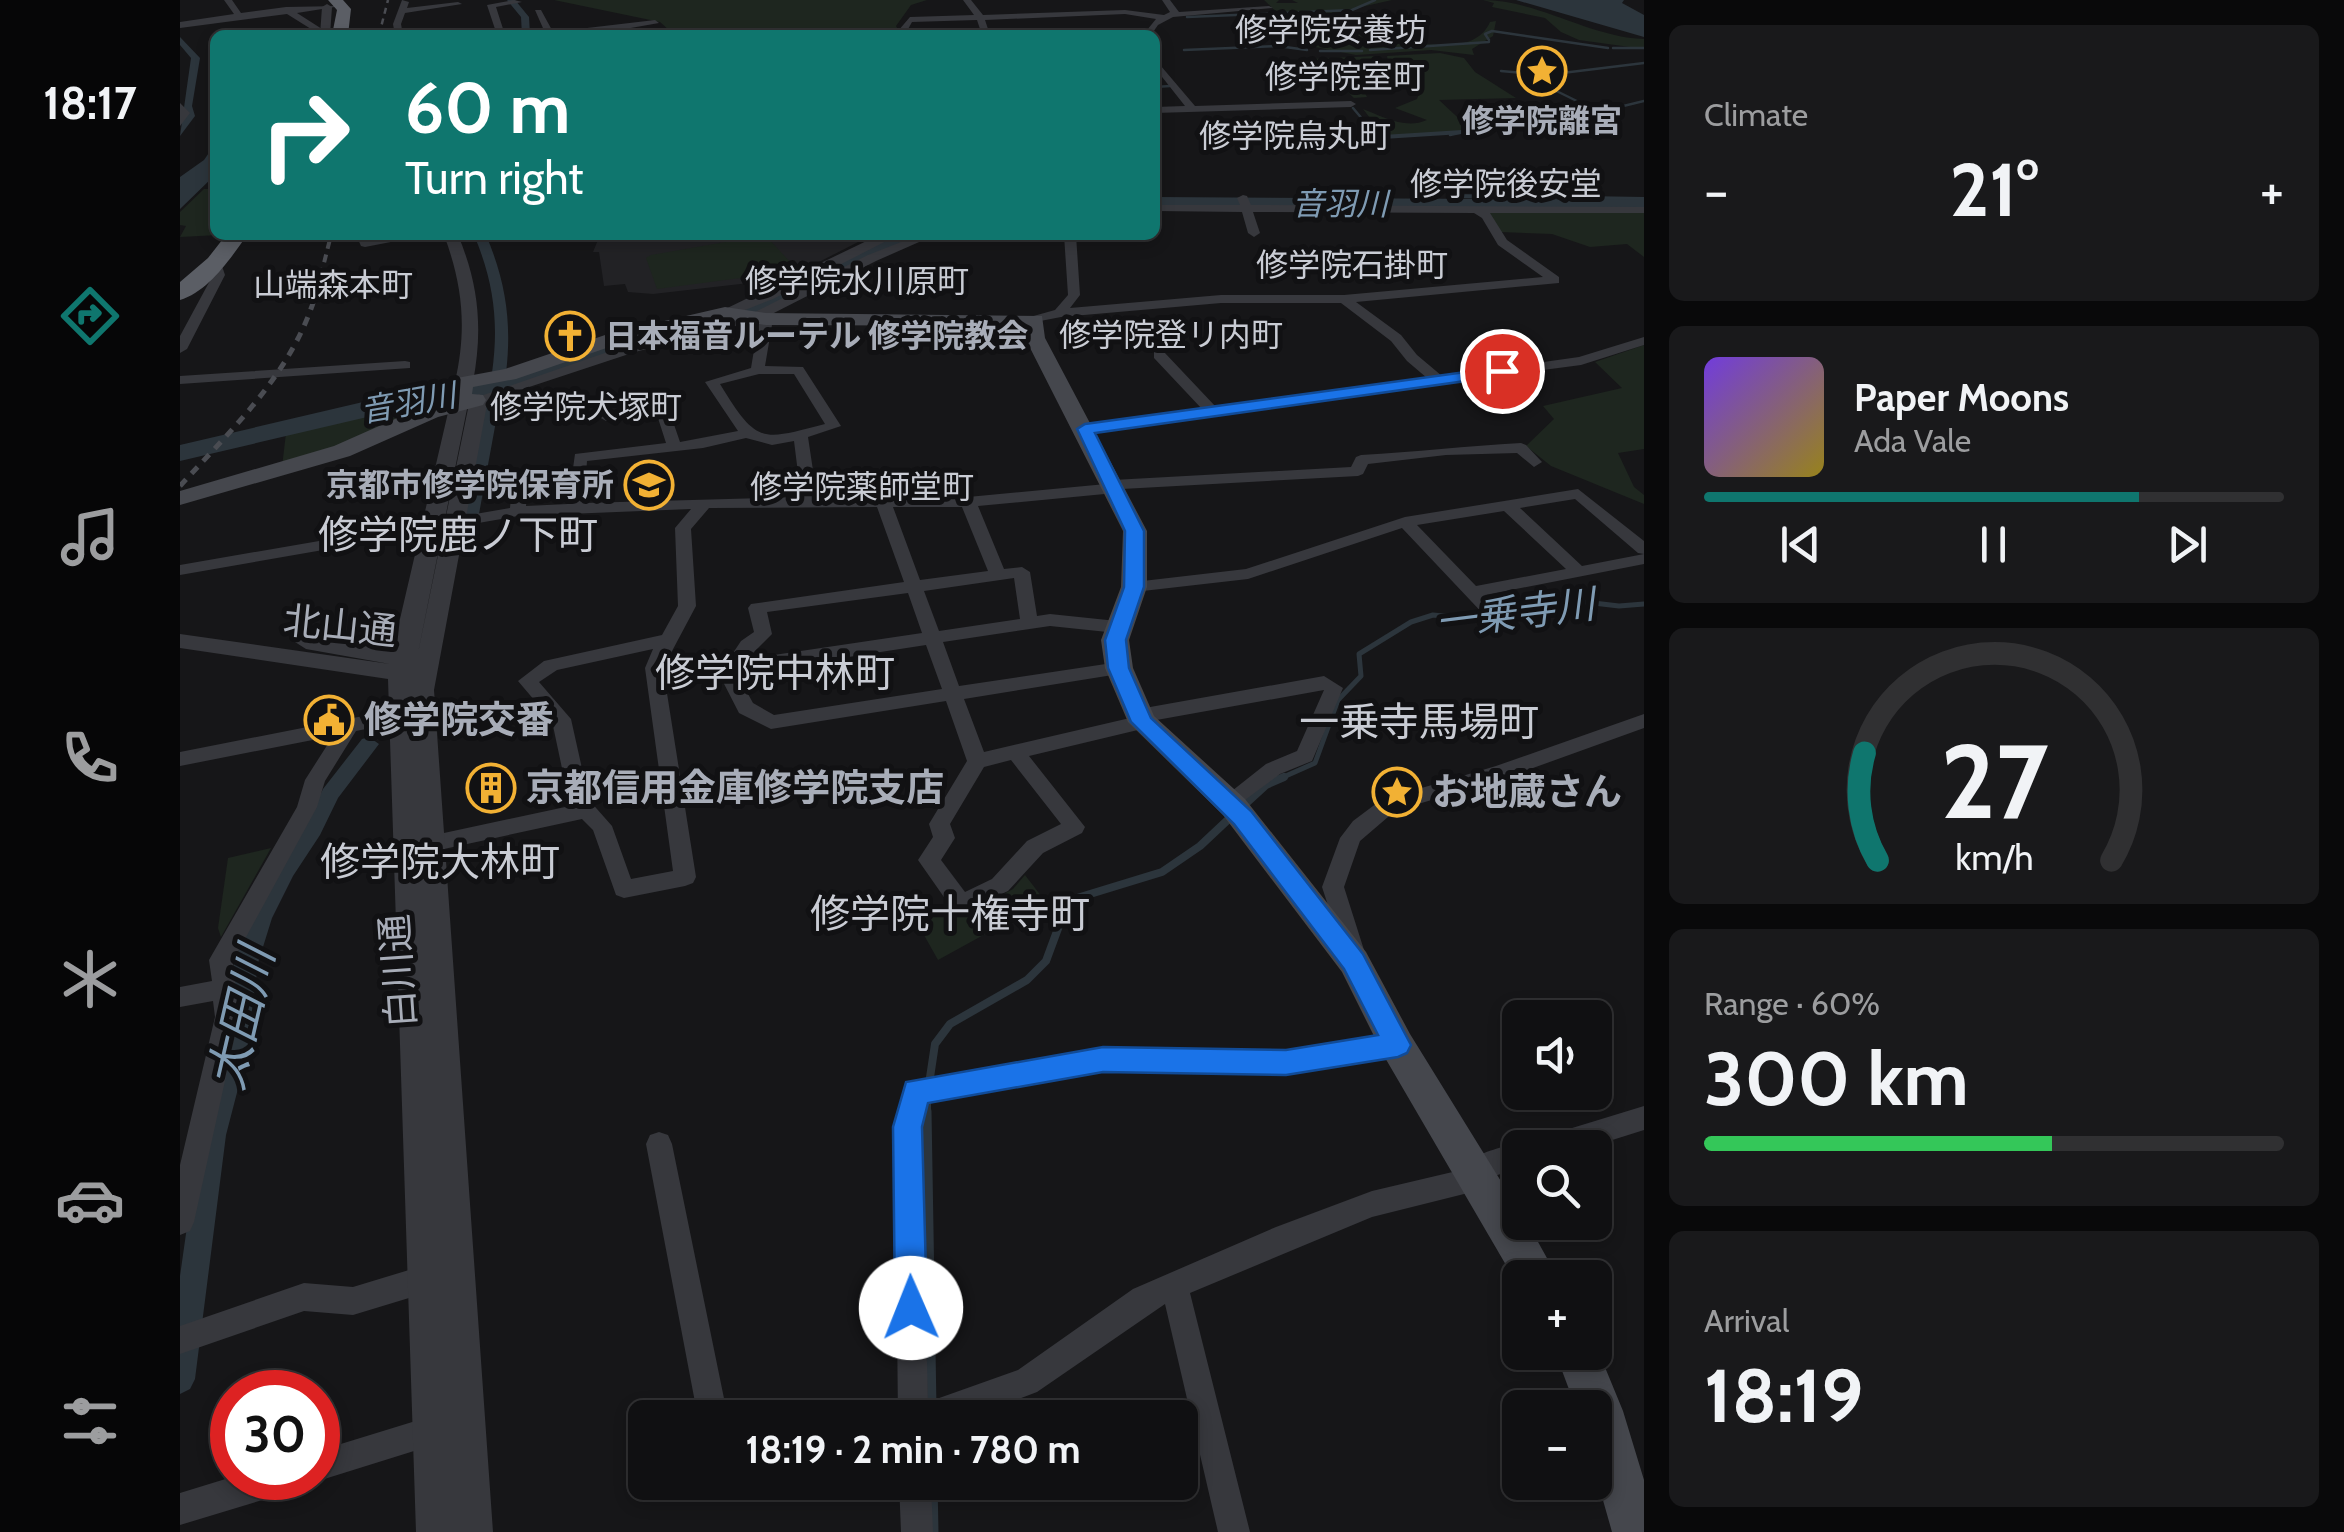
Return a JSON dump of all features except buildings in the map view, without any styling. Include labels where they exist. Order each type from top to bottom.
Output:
[{"type":"highway","points":[[327,30],[331,3]]},
{"type":"highway","points":[[180,292],[216,263],[233,240]]},
{"type":"main road","points":[[180,498],[342,451],[509,376],[615,338],[745,316],[1047,316]]},
{"type":"main road","points":[[1047,316],[1034,338],[1085,429],[1134,531],[1134,587],[1117,627],[1119,668],[1141,719],[1235,809],[1354,962],[1398,1045],[1527,1260]]},
{"type":"main road","points":[[1584,1370],[1636,1532]]},
{"type":"street","points":[[228,0],[236,16]]},
{"type":"street","points":[[266,0],[319,30]]},
{"type":"street","points":[[399,30],[405,0]]},
{"type":"street","points":[[480,0],[491,5],[517,2]]},
{"type":"street","points":[[1166,0],[1168,17]]},
{"type":"street","points":[[1077,2],[1100,1]]},
{"type":"street","points":[[184,25],[331,3]]},
{"type":"street","points":[[402,12],[452,3]]},
{"type":"street","points":[[969,3],[980,16],[984,30]]},
{"type":"street","points":[[942,18],[936,8],[969,3],[987,5]]},
{"type":"street","points":[[1060,3],[1060,14]]},
{"type":"street","points":[[491,5],[499,30]]},
{"type":"street","points":[[903,30],[910,20],[942,18],[1125,12],[1168,17],[1268,8]]},
{"type":"street","points":[[538,12],[548,30]]},
{"type":"street","points":[[1149,30],[1168,17]]},
{"type":"street","points":[[626,30],[656,23]]},
{"type":"street","points":[[1160,68],[1192,108]]},
{"type":"street","points":[[1160,110],[1351,104],[1338,91]]},
{"type":"street","points":[[180,123],[182,107]]},
{"type":"street","points":[[1160,199],[1644,210]]},
{"type":"street","points":[[1047,316],[1221,299],[1344,298],[1556,280],[1502,242],[1487,216],[1455,200],[1244,202],[1160,208]]},
{"type":"street","points":[[1244,202],[1254,233]]},
{"type":"street","name":"白川通","points":[[453,240],[470,282],[476,392]]},
{"type":"street","name":"白川通","points":[[466,240],[484,278],[491,311],[476,392],[409,664],[442,1274],[466,1420],[473,1532]]},
{"type":"street","points":[[745,316],[765,299],[880,240]]},
{"type":"street","points":[[476,392],[788,304],[861,263],[917,240]]},
{"type":"street","points":[[1047,316],[1074,295],[1070,240]]},
{"type":"street","points":[[180,349],[219,274],[216,263]]},
{"type":"street","points":[[1344,298],[1396,338],[1438,380]]},
{"type":"street","points":[[745,316],[759,370]]},
{"type":"street","points":[[1085,429],[1581,361],[1644,340]]},
{"type":"street","points":[[1159,355],[1212,412]]},
{"type":"street","points":[[180,380],[406,365]]},
{"type":"street","points":[[759,370],[798,370],[834,420],[834,426],[800,434],[770,443],[757,442],[744,434],[712,382],[759,370]]},
{"type":"street","points":[[606,416],[662,410],[674,446]]},
{"type":"street","points":[[576,509],[580,457],[744,434]]},
{"type":"street","points":[[800,434],[810,502]]},
{"type":"street","points":[[180,570],[518,512],[705,503],[968,502],[1114,486],[1358,471],[1360,460],[1475,449],[1521,448],[1534,462]]},
{"type":"street","points":[[518,512],[520,486]]},
{"type":"street","points":[[1134,587],[1248,574],[1405,522],[1578,494],[1644,549]]},
{"type":"street","points":[[968,502],[998,574]]},
{"type":"street","points":[[667,640],[551,665],[527,681],[560,718],[579,803],[602,826],[624,889],[685,878],[654,668],[658,652],[667,640],[687,610],[683,528],[705,503]]},
{"type":"street","points":[[884,503],[977,761]]},
{"type":"street","points":[[1507,504],[1579,572]]},
{"type":"street","points":[[1405,522],[1494,615]]},
{"type":"street","points":[[1471,592],[1644,559]]},
{"type":"street","points":[[1029,622],[1022,572],[757,608],[763,634],[748,644],[728,674],[746,708],[770,722],[1119,668]]},
{"type":"street","points":[[731,668],[1029,622],[1050,620],[1117,627]]},
{"type":"street","name":"北山通","points":[[180,624],[409,664]]},
{"type":"street","name":"北山通","points":[[180,640],[409,664]]},
{"type":"street","points":[[1016,754],[1074,827],[1035,847],[1000,885],[960,904],[928,860],[944,838],[939,824],[977,761],[1141,719],[1324,682],[1334,688],[1306,756],[1273,769],[1235,809]]},
{"type":"street","points":[[180,759],[410,714]]},
{"type":"street","name":"白川通","points":[[410,714],[430,844],[442,1274],[432,1430],[436,1532]]},
{"type":"street","points":[[1354,962],[1333,887],[1351,838],[1360,827],[1388,806],[1501,772],[1644,721]]},
{"type":"street","points":[[181,1205],[227,1018],[222,960],[307,807],[314,780],[350,725]]},
{"type":"street","points":[[430,844],[586,812]]},
{"type":"street","points":[[180,996],[222,989]]},
{"type":"street","points":[[913,1400],[908,1127],[916,1092],[1103,1060],[1286,1062],[1398,1045]]},
{"type":"street","points":[[1605,1130],[1644,1118]]},
{"type":"street","points":[[659,1144],[709,1400]]},
{"type":"street","points":[[976,1400],[1027,1382],[1143,1299],[1372,1204],[1502,1164]]},
{"type":"street","points":[[180,1340],[304,1296],[353,1301],[442,1274]]},
{"type":"street","points":[[1176,1288],[1234,1532]]},
{"type":"street","points":[[340,1459],[466,1420]]},
{"type":"street","points":[[180,1509],[210,1500]]},
{"type":"street","points":[[916,1500],[917,1532]]},
{"type":"shaded area","points":[[554,0],[927,0],[911,5],[896,26],[898,30],[669,30],[660,22]]},
{"type":"shaded area","points":[[1264,0],[1392,0],[1317,17],[1327,32],[1309,34],[1292,26]]},
{"type":"shaded area","points":[[1483,0],[1524,6],[1603,32],[1644,39],[1644,49],[1579,40],[1561,32],[1545,18],[1492,7],[1494,3]]},
{"type":"shaded area","points":[[1516,0],[1624,0],[1622,3],[1644,15],[1644,37]]},
{"type":"shaded area","points":[[1496,21],[1493,36],[1472,49],[1474,55],[1431,50],[1356,55],[1300,44],[1298,37],[1328,41],[1324,37],[1342,34],[1460,44],[1478,37],[1490,22]]},
{"type":"shaded area","points":[[1440,53],[1464,58],[1475,72],[1516,98],[1439,100],[1470,129],[1452,134],[1384,136],[1363,109],[1402,123],[1427,120],[1395,108],[1417,99],[1419,94],[1405,82],[1407,77],[1388,62],[1387,56]]},
{"type":"shaded area","points":[[1375,56],[1386,77],[1362,87],[1367,97],[1354,98],[1325,71],[1330,67],[1310,59]]},
{"type":"shaded area","points":[[210,151],[210,180],[180,209],[180,177]]},
{"type":"shaded area","points":[[204,189],[210,189],[210,235],[180,237],[186,226],[180,225],[180,212]]},
{"type":"shaded area","points":[[1486,211],[1644,212],[1644,257],[1627,244],[1590,247],[1552,234],[1500,232]]},
{"type":"shaded area","points":[[598,240],[862,240],[815,264],[754,276],[758,282],[653,294],[628,292],[625,284],[604,286],[599,252],[593,252]]},
{"type":"shaded area","points":[[736,240],[770,240],[794,266],[748,277],[657,289],[646,258]]},
{"type":"shaded area","points":[[1644,345],[1644,449],[1618,453],[1634,487],[1644,495],[1644,504],[1551,466],[1526,446],[1554,419],[1543,406],[1622,388],[1595,362]]},
{"type":"shaded area","points":[[382,410],[403,423],[282,467],[286,433]]},
{"type":"shaded area","points":[[271,848],[221,937],[218,928],[228,858]]},
{"type":"shaded area","points":[[1025,875],[1045,901],[938,960],[915,919],[950,904],[961,917],[1013,889]]},
{"type":"waterway","name":"太田川","points":[[511,0],[525,17],[526,30]]},
{"type":"waterway","points":[[1187,17],[1352,10],[1375,0]]},
{"type":"waterway","points":[[1489,40],[1485,34],[1492,31],[1608,48]]},
{"type":"waterway","points":[[180,40],[196,58],[187,106],[190,116],[180,133]]},
{"type":"waterway","points":[[1370,50],[1489,42]]},
{"type":"waterway","points":[[1184,50],[1278,46],[1307,50]]},
{"type":"waterway","points":[[1613,48],[1644,48]]},
{"type":"waterway","points":[[1320,51],[1362,51]]},
{"type":"waterway","points":[[1501,71],[1546,75],[1644,63]]},
{"type":"waterway","points":[[1530,78],[1587,106]]},
{"type":"waterway","points":[[1160,87],[1170,86]]},
{"type":"waterway","points":[[1611,109],[1644,101]]},
{"type":"waterway","points":[[1353,108],[1369,127]]},
{"type":"waterway","points":[[1564,116],[1599,111]]},
{"type":"waterway","points":[[1499,130],[1543,129],[1547,127],[1539,118],[1558,117]]},
{"type":"waterway","points":[[1450,135],[1473,130]]},
{"type":"waterway","points":[[1377,131],[1383,137],[1462,132]]},
{"type":"waterway","points":[[1453,196],[1644,199]]},
{"type":"waterway","name":"音羽川","points":[[1160,203],[1644,206]]},
{"type":"waterway","name":"太田川","points":[[482,240],[502,302],[499,373]]},
{"type":"waterway","name":"音羽川","points":[[180,453],[363,410],[495,388],[609,349],[772,304],[901,240]]},
{"type":"waterway","name":"太田川","points":[[471,514],[496,383]]},
{"type":"waterway","name":"一乗寺川","points":[[1279,779],[1315,763],[1338,700],[1361,676],[1359,654],[1411,622],[1433,615],[1506,622],[1514,609],[1568,600],[1619,606],[1644,604]]},
{"type":"waterway","name":"太田川","points":[[180,1379],[213,1135],[235,1054],[246,963],[261,918],[284,871],[313,829],[330,794],[369,744]]},
{"type":"waterway","name":"一乗寺川","points":[[1242,807],[1266,785],[1284,777]]},
{"type":"waterway","name":"一乗寺川","points":[[929,1084],[935,1044],[950,1024],[1027,980],[1046,961],[1063,915],[1077,898],[1162,872],[1200,846],[1233,815]]},
{"type":"waterway","name":"一乗寺川","points":[[927,1097],[927,1111]]},
{"type":"waterway","name":"一乗寺川","points":[[927,1111],[932,1400]]},
{"type":"waterway","name":"一乗寺川","points":[[933,1500],[934,1532]]},
{"type":"railway","points":[[380,30],[388,0]]},
{"type":"railway","points":[[314,303],[330,240]]},
{"type":"railway","points":[[180,486],[275,377],[314,300]]},
{"type":"place","name":"修学院離宮","points":[[1542,71]]},
{"type":"place","name":"日本福音ルーテル 修学院教会","points":[[570,336]]},
{"type":"place","name":"京都市修学院保育所","points":[[649,485]]},
{"type":"place","name":"修学院交番","points":[[329,720]]},
{"type":"place","name":"京都信用金庫修学院支店","points":[[491,788]]},
{"type":"place","name":"お地蔵さん","points":[[1397,792]]},
{"type":"district","name":"修学院安養坊","points":[[1331,30]]},
{"type":"district","name":"修学院室町","points":[[1345,77]]},
{"type":"district","name":"修学院烏丸町","points":[[1295,136]]},
{"type":"district","name":"修学院後安堂","points":[[1506,184]]},
{"type":"district","name":"修学院石掛町","points":[[1352,265]]},
{"type":"district","name":"修学院水川原町","points":[[857,281]]},
{"type":"district","name":"山端森本町","points":[[333,285]]},
{"type":"district","name":"修学院登リ内町","points":[[1171,335]]},
{"type":"district","name":"修学院犬塚町","points":[[586,407]]},
{"type":"district","name":"修学院薬師堂町","points":[[862,487]]},
{"type":"district","name":"修学院鹿ノ下町","points":[[458,535]]},
{"type":"district","name":"修学院中林町","points":[[775,673]]},
{"type":"district","name":"一乗寺馬場町","points":[[1419,722]]},
{"type":"district","name":"修学院大林町","points":[[440,862]]},
{"type":"district","name":"修学院十権寺町","points":[[950,914]]},
{"type":"route","points":[[911,1308],[908,1127],[916,1092],[1077,1062],[1286,1062],[1398,1045],[1354,962],[1242,818],[1142,722],[1119,668],[1116,640],[1117,627],[1134,587],[1134,531],[1085,429],[1502,371]]}]
